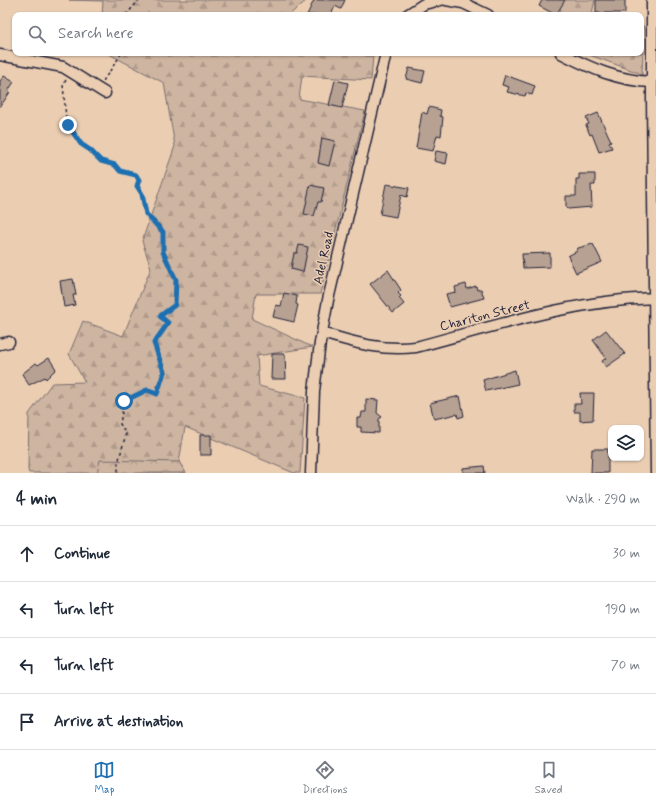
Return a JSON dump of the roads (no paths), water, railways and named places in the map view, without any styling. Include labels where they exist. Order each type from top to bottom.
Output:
[{"type":"street","points":[[412,12],[424,4],[441,0]]},
{"type":"street","points":[[446,0],[463,3],[482,12]]},
{"type":"street","points":[[652,0],[656,473]]},
{"type":"street","points":[[0,54],[63,67],[101,91]]},
{"type":"street","name":"Adel Road","points":[[311,473],[314,391],[322,333],[349,209],[385,56]]},
{"type":"street","points":[[567,56],[599,71],[626,79],[652,82]]},
{"type":"street","name":"Chariton Street","points":[[322,333],[359,345],[400,348],[416,346],[578,306],[620,299],[655,298]]}]
